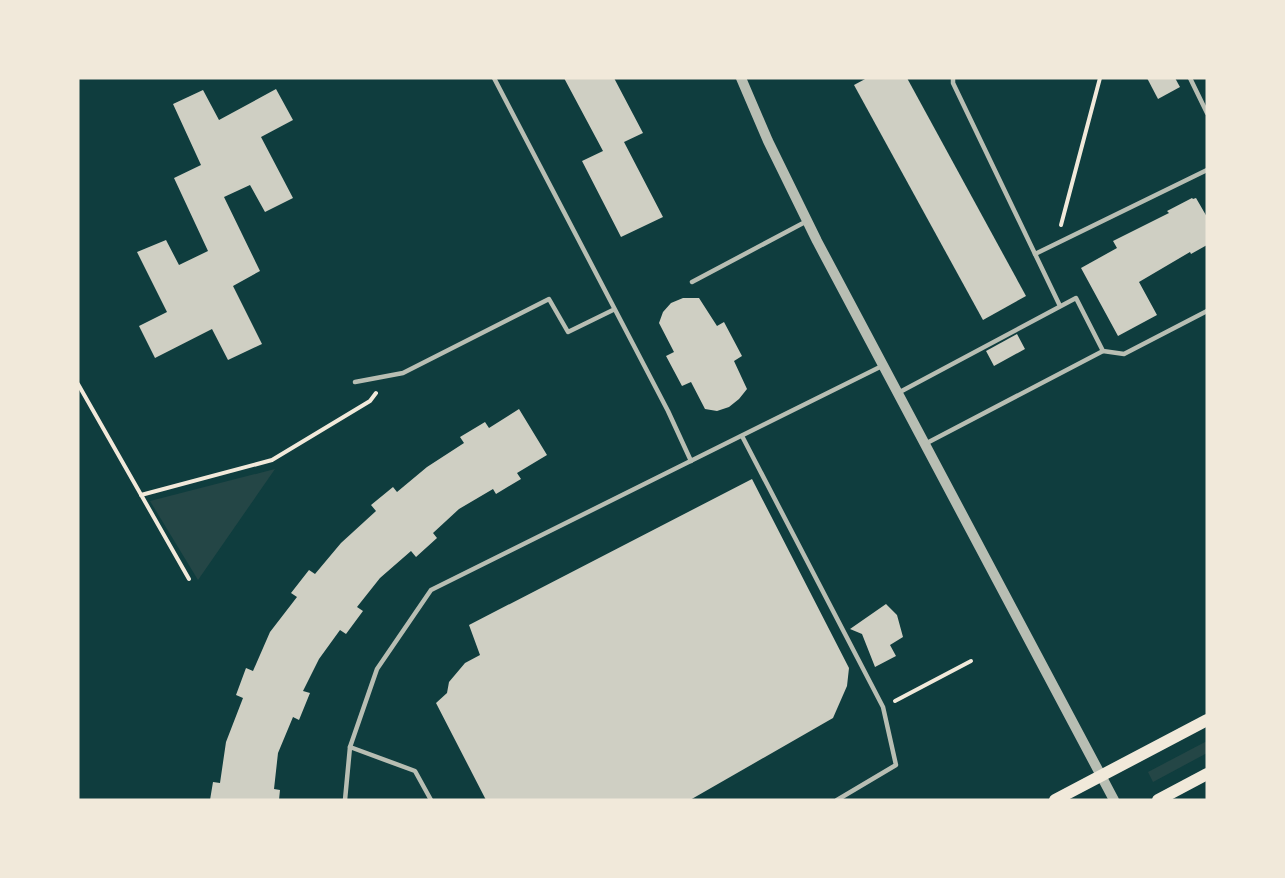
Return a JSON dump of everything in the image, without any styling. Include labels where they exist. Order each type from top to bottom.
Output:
[{"type":"main road","points":[[1055,800],[1207,720]]},
{"type":"main road","points":[[1158,800],[1207,774]]},
{"type":"street","points":[[741,78],[768,141],[807,221],[1114,800]]},
{"type":"lane","points":[[494,78],[613,310],[668,411],[691,461]]},
{"type":"lane","points":[[953,78],[953,83],[1060,306]]},
{"type":"lane","points":[[1190,78],[1207,113]]},
{"type":"lane","points":[[1035,254],[1207,170]]},
{"type":"lane","points":[[692,282],[807,221]]},
{"type":"lane","points":[[898,393],[1076,298],[1103,351]]},
{"type":"lane","points":[[355,382],[403,373],[549,299],[568,332],[613,310]]},
{"type":"lane","points":[[925,444],[1103,351],[1124,354],[1207,311]]},
{"type":"lane","points":[[345,800],[350,747],[377,669],[431,590],[883,365]]},
{"type":"lane","points":[[742,436],[883,707],[896,765],[837,800]]},
{"type":"lane","points":[[350,747],[415,771],[431,800]]},
{"type":"path","points":[[1056,244],[1100,78]]},
{"type":"path","points":[[141,495],[272,460],[370,401],[392,375]]},
{"type":"path","points":[[78,384],[189,579]]},
{"type":"path","points":[[883,707],[971,661]]},
{"type":"shaded area","points":[[275,469],[198,580],[150,501]]},
{"type":"shaded area","points":[[1207,741],[1207,753],[1153,782],[1148,772]]},
{"type":"building","points":[[564,78],[614,78],[643,133],[624,142],[663,217],[621,237],[582,161],[603,151]]},
{"type":"building","points":[[867,78],[907,78],[1026,296],[983,320],[854,85]]},
{"type":"building","points":[[1147,78],[1175,78],[1180,87],[1158,99]]},
{"type":"building","points":[[276,89],[293,120],[261,137],[293,198],[265,212],[250,185],[224,197],[260,271],[233,286],[262,344],[228,360],[212,329],[155,358],[139,326],[167,312],[137,252],[166,240],[179,265],[208,251],[174,178],[201,165],[173,104],[203,90],[219,120]]},
{"type":"building","points":[[1196,198],[1207,217],[1207,245],[1191,254],[1190,252],[1139,282],[1157,315],[1118,336],[1081,268],[1117,248],[1113,241],[1169,213],[1167,211]]},
{"type":"building","points":[[683,298],[699,298],[717,326],[724,322],[742,356],[734,361],[747,389],[729,407],[717,411],[705,409],[691,382],[682,386],[666,356],[674,352],[659,323],[663,312],[671,303]]},
{"type":"building","points":[[1017,334],[1025,349],[994,366],[986,351]]},
{"type":"building","points":[[519,409],[547,455],[517,473],[521,479],[496,494],[493,489],[459,509],[433,533],[437,538],[416,557],[411,551],[380,578],[357,607],[363,611],[346,634],[340,630],[319,659],[303,691],[310,693],[299,720],[293,717],[278,753],[274,789],[280,790],[279,800],[210,800],[213,782],[220,783],[226,742],[243,698],[236,695],[246,668],[253,671],[270,632],[297,597],[291,593],[309,570],[315,574],[341,543],[376,511],[371,505],[393,487],[397,492],[427,467],[464,443],[460,437],[485,422],[489,428]]},
{"type":"building","points":[[752,479],[849,668],[847,686],[833,718],[690,800],[486,800],[436,703],[447,693],[449,682],[465,663],[480,655],[469,625]]},
{"type":"building","points":[[886,604],[897,615],[903,637],[890,645],[896,656],[875,667],[862,634],[850,629]]}]
